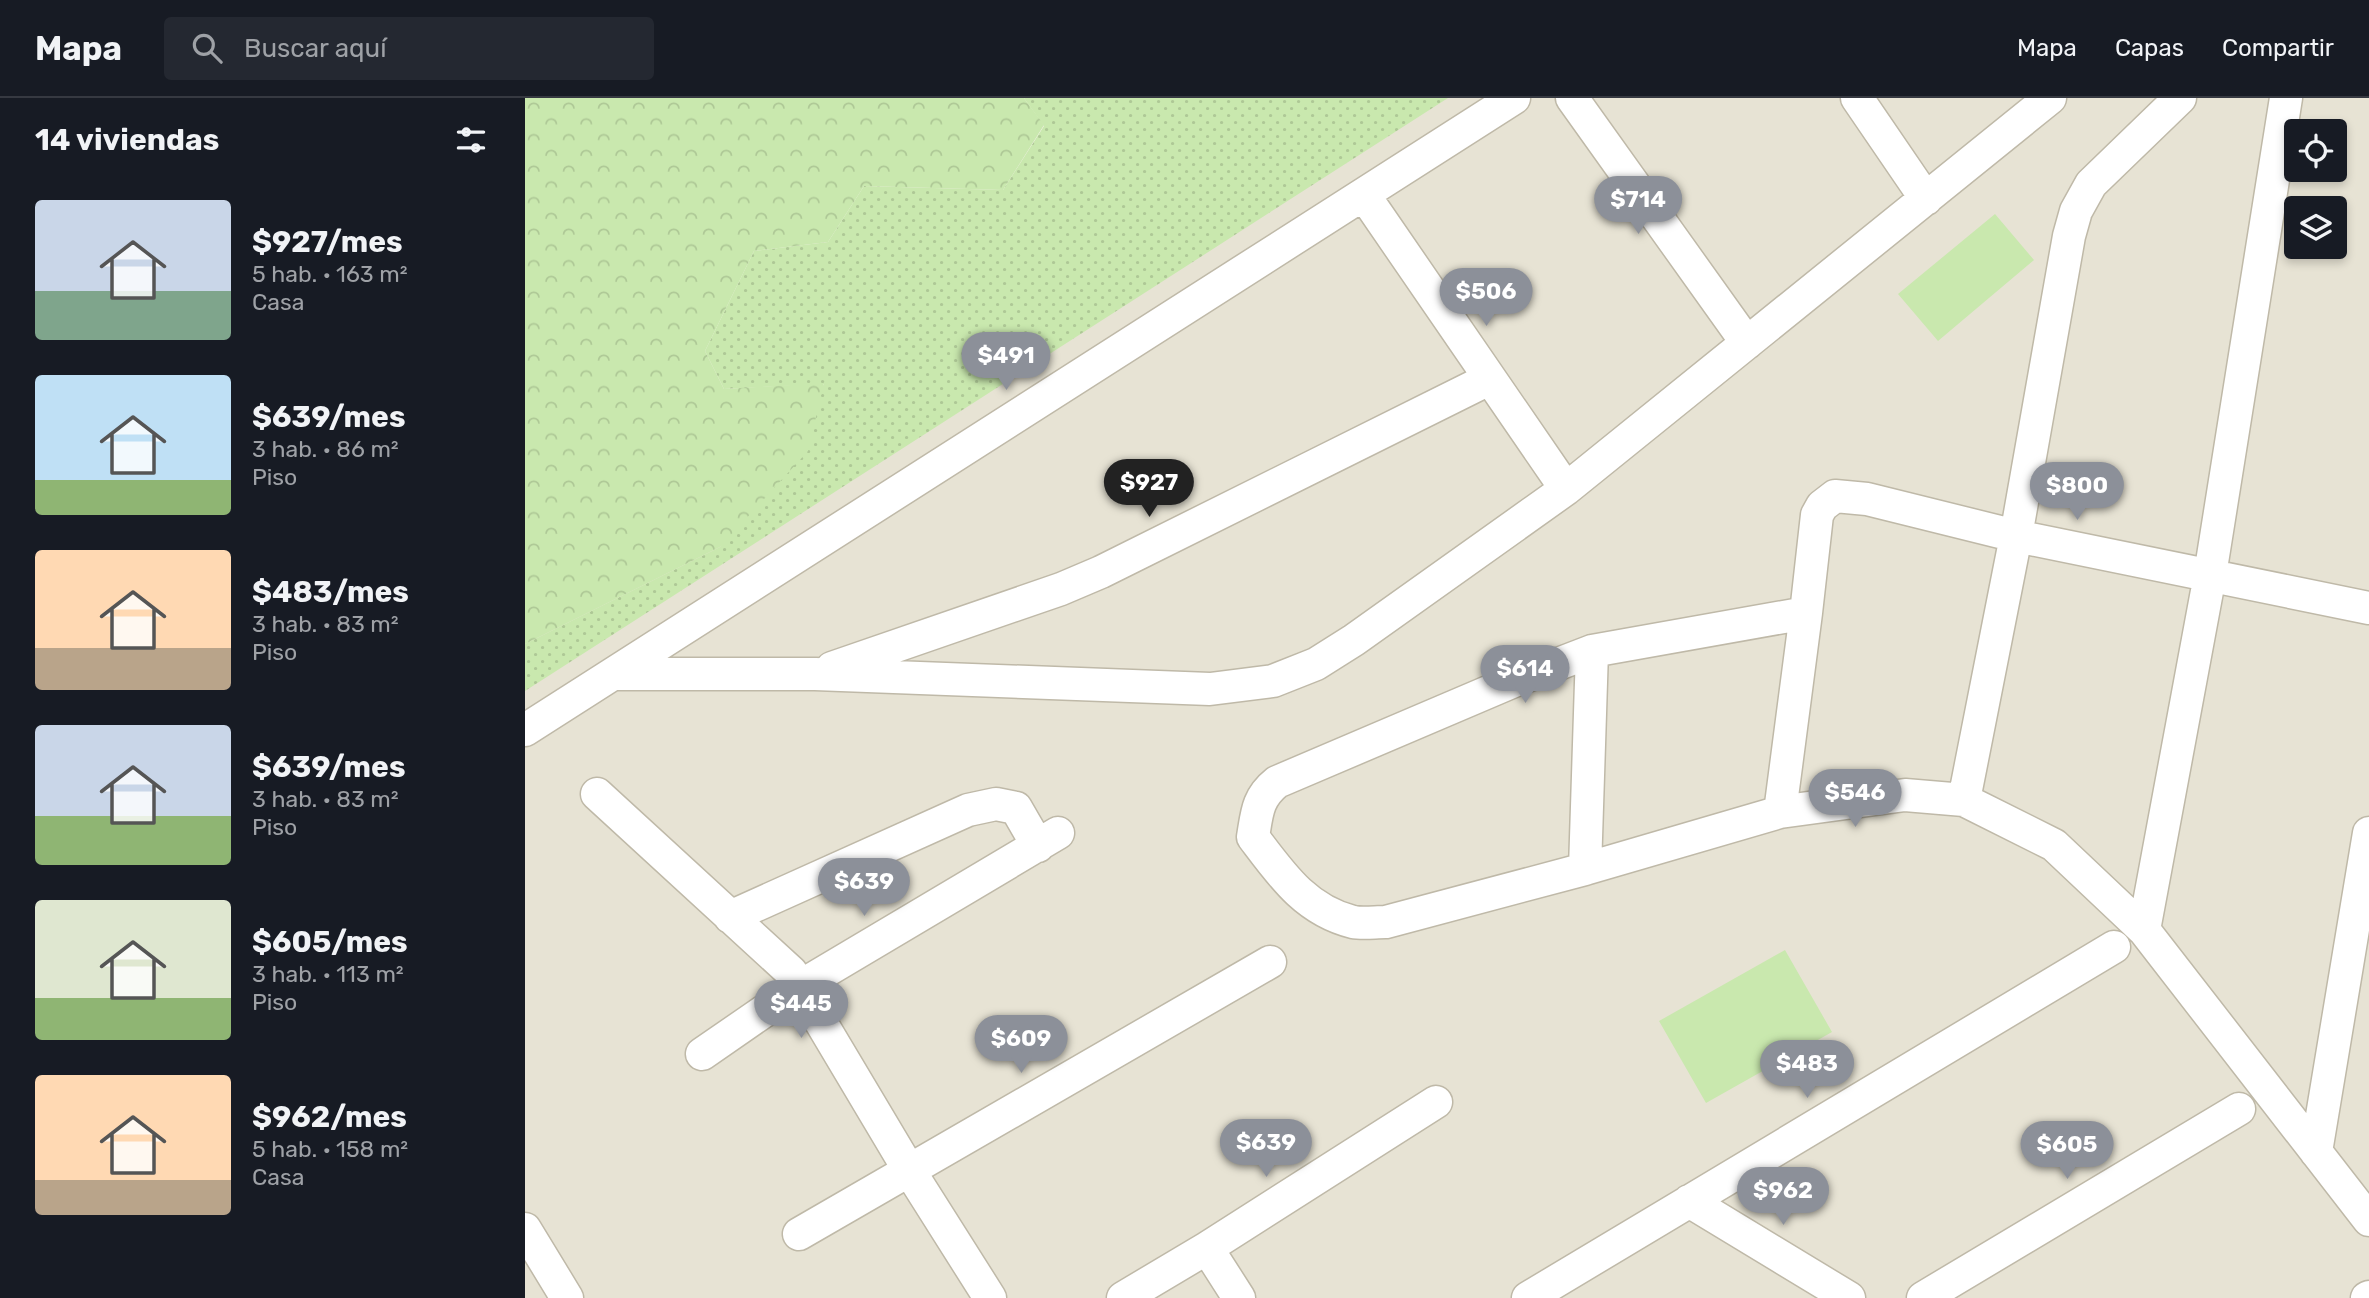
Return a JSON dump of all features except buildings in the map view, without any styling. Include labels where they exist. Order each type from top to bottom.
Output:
[{"type":"street","points":[[525,730],[1514,98]]},
{"type":"street","points":[[1571,98],[1747,343]]},
{"type":"street","points":[[1857,98],[1926,199]]},
{"type":"street","points":[[615,674],[814,674],[1210,689],[1273,681],[1316,664],[1354,640],[1566,489],[2050,98]]},
{"type":"street","points":[[1964,800],[2016,536],[2069,236],[2076,211],[2091,184],[2180,98]]},
{"type":"street","points":[[2144,930],[2210,575],[2286,98]]},
{"type":"street","points":[[1364,195],[1566,489]]},
{"type":"street","points":[[814,674],[1062,589],[1101,572],[1489,379]]},
{"type":"street","points":[[1780,812],[1817,515],[1822,506],[1835,496],[1867,499],[2016,536],[2369,608]]},
{"type":"street","points":[[1806,613],[1592,652],[1514,681],[1277,782],[1264,793],[1252,836],[1289,883],[1320,910],[1355,922],[1386,922],[1585,869],[1780,812],[1905,796],[1964,800],[2054,845],[2144,930],[2369,1220]]},
{"type":"street","points":[[1585,869],[1592,652]]},
{"type":"street","points":[[597,794],[791,972],[909,1170],[990,1298]]},
{"type":"street","points":[[702,1054],[799,987],[1048,839],[1016,808],[996,804],[968,810],[730,917]]},
{"type":"street","points":[[2316,1153],[2369,834]]},
{"type":"street","points":[[1528,1298],[2114,947]]},
{"type":"street","points":[[799,1234],[1270,962]]},
{"type":"street","points":[[1122,1298],[1207,1248],[1436,1102]]},
{"type":"street","points":[[1923,1298],[2239,1109]]},
{"type":"street","points":[[1689,1201],[1849,1298]]},
{"type":"street","points":[[525,1230],[566,1298]]},
{"type":"street","points":[[1207,1248],[1239,1298]]},
{"type":"shaded area","points":[[1375,98],[2369,98],[2369,1298],[525,1298],[525,632]]},
{"type":"green space","points":[[525,98],[1024,98],[1044,125],[1003,190],[864,186],[828,242],[754,251],[705,351],[724,389],[824,383],[808,451],[720,547],[525,644]]},
{"type":"green space","points":[[1024,98],[1448,98],[525,691],[525,644],[720,547],[824,384],[724,389],[705,351],[754,251],[828,242],[864,186],[1003,190],[1044,126]]},
{"type":"green space","points":[[1995,214],[2034,260],[1938,341],[1898,294]]},
{"type":"green space","points":[[1785,950],[1832,1032],[1706,1103],[1659,1021]]}]
